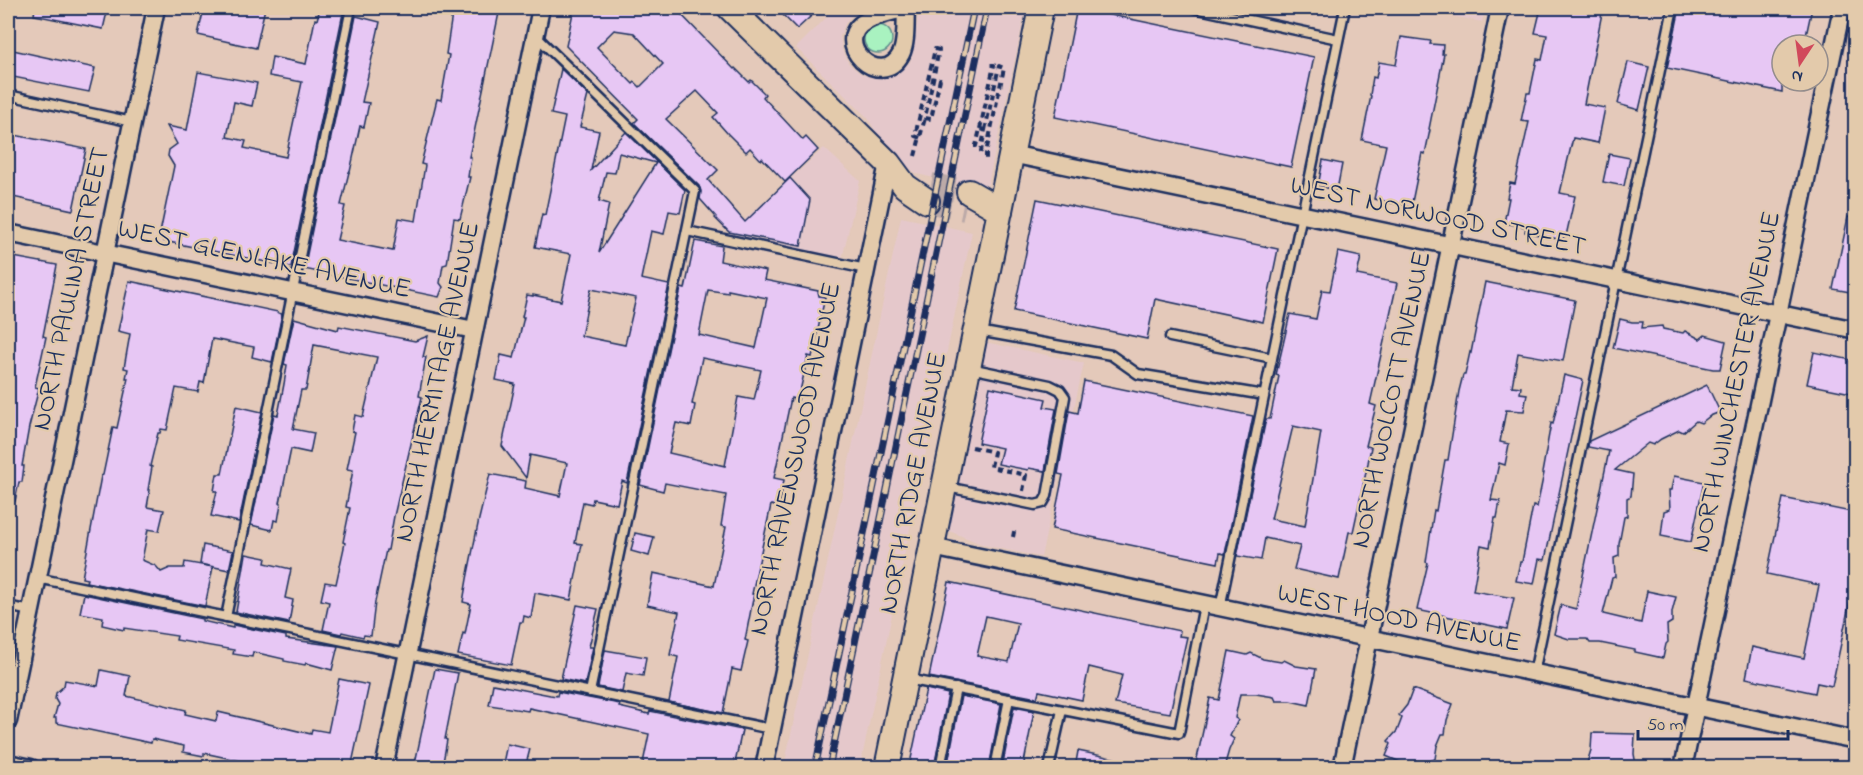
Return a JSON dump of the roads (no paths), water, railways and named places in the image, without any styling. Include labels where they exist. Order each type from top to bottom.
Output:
[{"type":"main road","points":[[730,8],[888,163],[916,179],[929,193]]},
{"type":"main road","points":[[967,201],[1000,210],[1041,8]]},
{"type":"main road","name":"NORTH RIDGE AVENUE","points":[[887,768],[1000,210]]},
{"type":"street","name":"NORTH PAULINA STREET","points":[[8,721],[156,8]]},
{"type":"street","name":"NORTH HERMITAGE AVENUE","points":[[384,768],[541,8]]},
{"type":"street","name":"NORTH WINCHESTER AVENUE","points":[[1683,768],[1842,8]]},
{"type":"street","name":"NORTH WOLCOTT AVENUE","points":[[1341,768],[1450,245],[1494,9]]},
{"type":"street","name":"WEST NORWOOD STREET","points":[[1011,154],[1856,330]]},
{"type":"street","name":"NORTH RAVENSWOOD AVENUE","points":[[764,768],[888,163]]},
{"type":"street","name":"WEST GLENLAKE AVENUE","points":[[8,233],[474,330]]},
{"type":"street","name":"WEST HOOD AVENUE","points":[[932,547],[1856,740]]},
{"type":"street","points":[[8,763],[31,768]]},
{"type":"lane","points":[[226,617],[351,8]]},
{"type":"lane","points":[[1194,8],[1338,39]]},
{"type":"lane","points":[[905,678],[1179,733],[1264,395],[1345,8]]},
{"type":"lane","points":[[1534,673],[1673,8]]},
{"type":"lane","points":[[536,35],[695,191],[590,692]]},
{"type":"lane","points":[[8,95],[132,122]]},
{"type":"lane","points":[[687,231],[866,269]]},
{"type":"lane","points":[[975,330],[1111,354],[1138,374],[1264,395]]},
{"type":"lane","points":[[1170,337],[1272,358]]},
{"type":"lane","points":[[944,486],[1035,505],[1043,503],[1047,496],[1065,397],[1060,390],[1050,385],[968,368]]},
{"type":"lane","points":[[37,579],[771,729]]},
{"type":"lane","points":[[8,606],[30,611]]},
{"type":"lane","points":[[940,768],[956,688]]},
{"type":"lane","points":[[995,768],[1009,699]]},
{"type":"lane","points":[[1049,768],[1062,710]]},
{"type":"tunnel","points":[[931,185],[969,192]]},
{"type":"tunnel","points":[[927,201],[965,209]]},
{"type":"railway","points":[[815,768],[974,8]]},
{"type":"railway","points":[[829,768],[987,8]]}]
